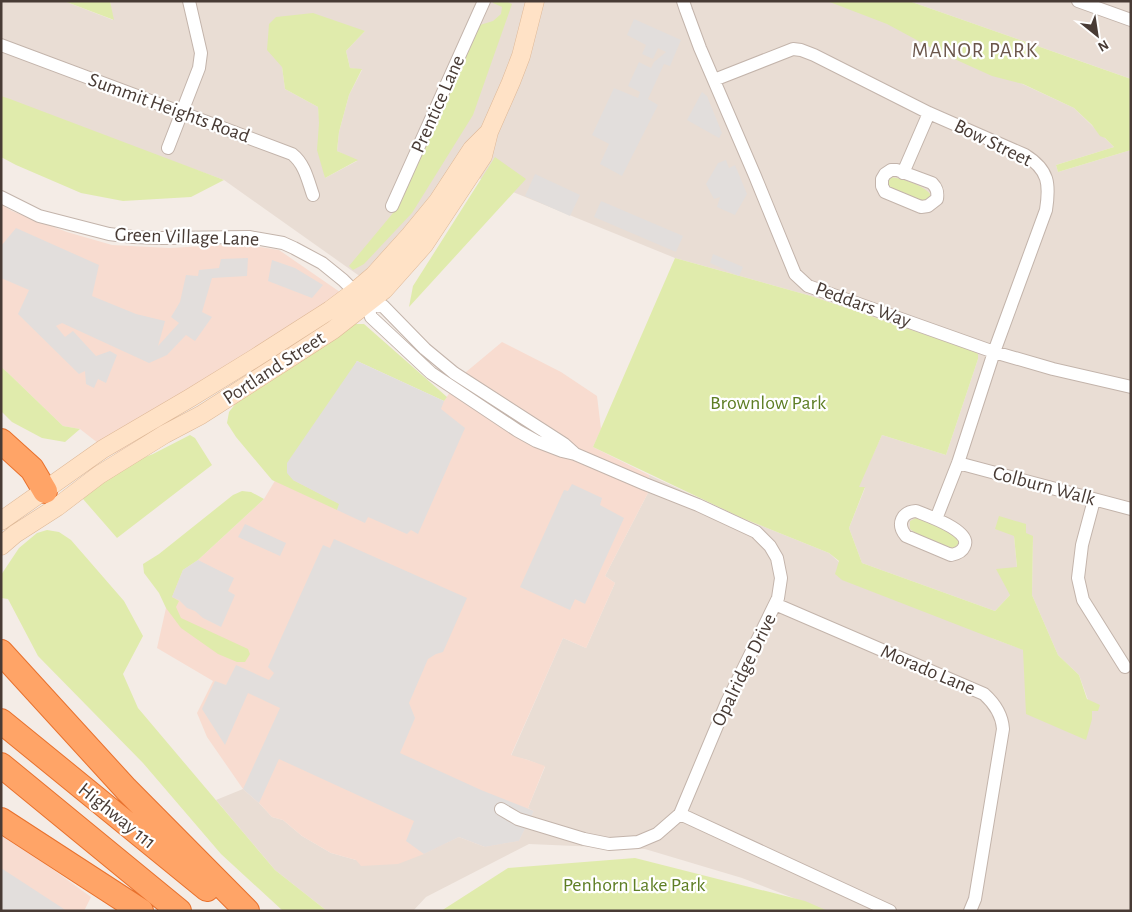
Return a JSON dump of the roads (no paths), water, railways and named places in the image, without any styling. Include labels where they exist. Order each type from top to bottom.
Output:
[{"type":"highway","points":[[1,441],[32,469],[51,499]]},
{"type":"highway","points":[[1,652],[126,789],[247,911]]},
{"type":"highway","name":"Highway 111","points":[[1,721],[233,911]]},
{"type":"highway","name":"Highway 111","points":[[1,765],[179,911]]},
{"type":"highway","points":[[1,820],[140,911]]},
{"type":"main road","name":"Portland Street","points":[[1,546],[103,449],[190,398],[330,310],[361,298],[374,275],[438,201],[472,149],[489,132],[521,56],[535,1]]},
{"type":"main road","name":"Portland Street","points":[[1,521],[51,499]]},
{"type":"street","points":[[168,148],[199,68],[201,57],[190,1]]},
{"type":"street","name":"Prentice Lane","points":[[392,206],[484,1]]},
{"type":"street","name":"Peddars Way","points":[[683,1],[694,32],[796,274],[808,286],[994,352],[1053,369],[1131,387]]},
{"type":"street","points":[[1078,1],[1131,20]]},
{"type":"street","name":"Summit Heights Road","points":[[1,45],[292,154],[302,164],[313,195]]},
{"type":"street","name":"Bow Street","points":[[714,80],[793,49],[801,50],[929,113],[1011,148],[1034,161],[1045,174],[1048,186],[1046,210],[994,352],[958,463],[936,519]]},
{"type":"street","points":[[903,172],[929,113]]},
{"type":"street","name":"Green Village Lane","points":[[1,197],[39,216],[109,234],[161,238],[250,237],[283,243],[322,263],[361,298]]},
{"type":"street","name":"Opalridge Drive","points":[[361,298],[371,318],[431,373],[518,431],[562,452],[575,454],[698,504],[756,532],[770,546],[779,564],[780,592],[728,700],[680,814],[657,834],[638,842],[609,844],[584,839],[518,819],[501,809]]},
{"type":"street","name":"Colburn Walk","points":[[958,463],[1131,509]]},
{"type":"street","points":[[1094,500],[1079,563],[1078,578],[1080,591],[1125,667]]},
{"type":"street","points":[[909,512],[916,512],[936,519],[961,533],[965,538],[964,548],[956,554],[951,556],[906,536],[900,525],[905,515],[909,512]]},
{"type":"street","name":"Morado Lane","points":[[775,604],[984,694],[996,708],[1003,729],[975,899],[970,911]]},
{"type":"street","points":[[680,814],[890,911]]},
{"type":"district","name":"MANOR PARK","points":[[975,50]]},
{"type":"park label","name":"Brownlow Park","points":[[768,403]]},
{"type":"park label","name":"Penhorn Lake Park","points":[[634,885]]}]
